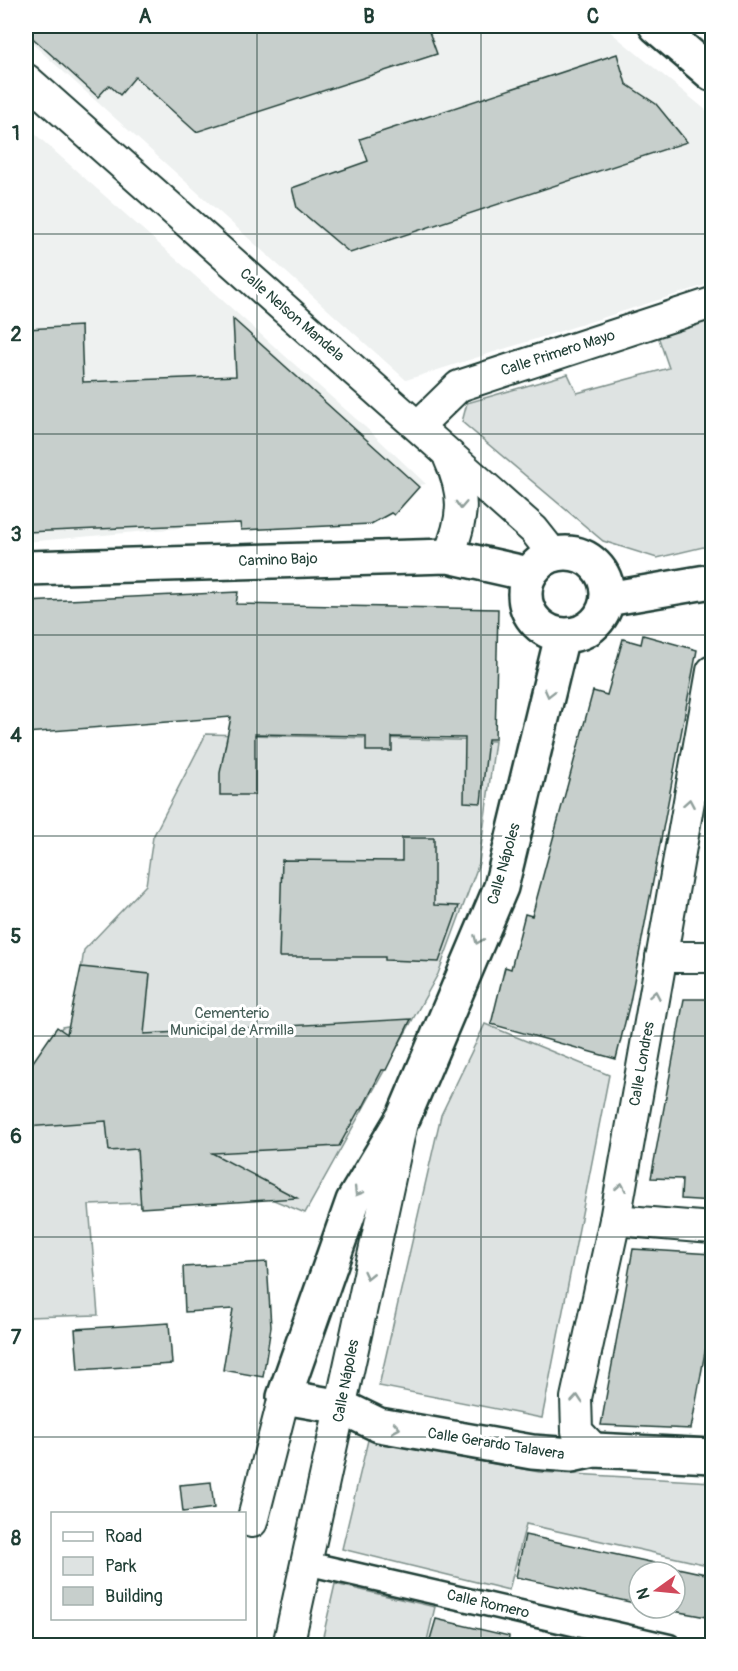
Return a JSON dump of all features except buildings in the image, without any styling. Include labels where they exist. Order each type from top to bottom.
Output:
[{"type":"street","points":[[656,26],[712,74]]},
{"type":"street","name":"Calle Nelson Mandela","points":[[26,79],[534,530],[541,564]]},
{"type":"street","name":"Calle Primero Mayo","points":[[418,426],[459,386],[712,303]]},
{"type":"street","points":[[448,455],[463,500],[458,533],[448,556]]},
{"type":"street","points":[[576,553],[592,561],[602,573],[608,590],[608,599],[599,621],[589,629],[571,636],[562,636],[540,627],[531,616],[524,596],[541,564],[576,553]]},
{"type":"street","name":"Camino Bajo","points":[[26,568],[448,556],[541,564]]},
{"type":"street","points":[[608,599],[712,581]]},
{"type":"street","name":"Calle Nápoles","points":[[252,1522],[284,1397],[353,1201],[404,1116],[501,887],[562,636]]},
{"type":"street","name":"Calle Londres","points":[[595,1450],[577,1431],[576,1398],[615,1221],[712,671]]},
{"type":"street","points":[[661,957],[712,957]]},
{"type":"street","name":"Calle Nápoles","points":[[288,1646],[404,1116]]},
{"type":"street","points":[[615,1221],[712,1228]]},
{"type":"street","name":"Calle Gerardo Talavera","points":[[284,1397],[342,1407],[379,1425],[532,1452],[572,1455],[595,1450],[712,1456]]},
{"type":"street","name":"Calle Romero","points":[[306,1563],[669,1646]]},
{"type":"shaded area","points":[[26,26],[603,26],[712,115],[712,283],[406,380],[26,38]]},
{"type":"shaded area","points":[[26,126],[373,434],[426,484],[407,487],[391,509],[26,542]]},
{"type":"green space","points":[[712,318],[712,545],[657,558],[603,541],[462,422],[467,403],[568,374],[577,393],[669,368],[658,336]]},
{"type":"green space","name":"Cementerio Municipal de Armilla","points":[[206,734],[495,741],[479,863],[438,974],[305,1213],[269,1198],[89,1205],[98,1315],[26,1317],[26,1082],[62,1027],[73,1025],[84,950],[146,885],[153,837]]},
{"type":"green space","points":[[485,1024],[609,1075],[542,1418],[379,1386],[441,1115]]},
{"type":"green space","points":[[368,1440],[539,1472],[712,1482],[712,1566],[526,1524],[509,1590],[342,1549]]},
{"type":"green space","points":[[335,1584],[435,1607],[426,1645],[321,1645]]}]
